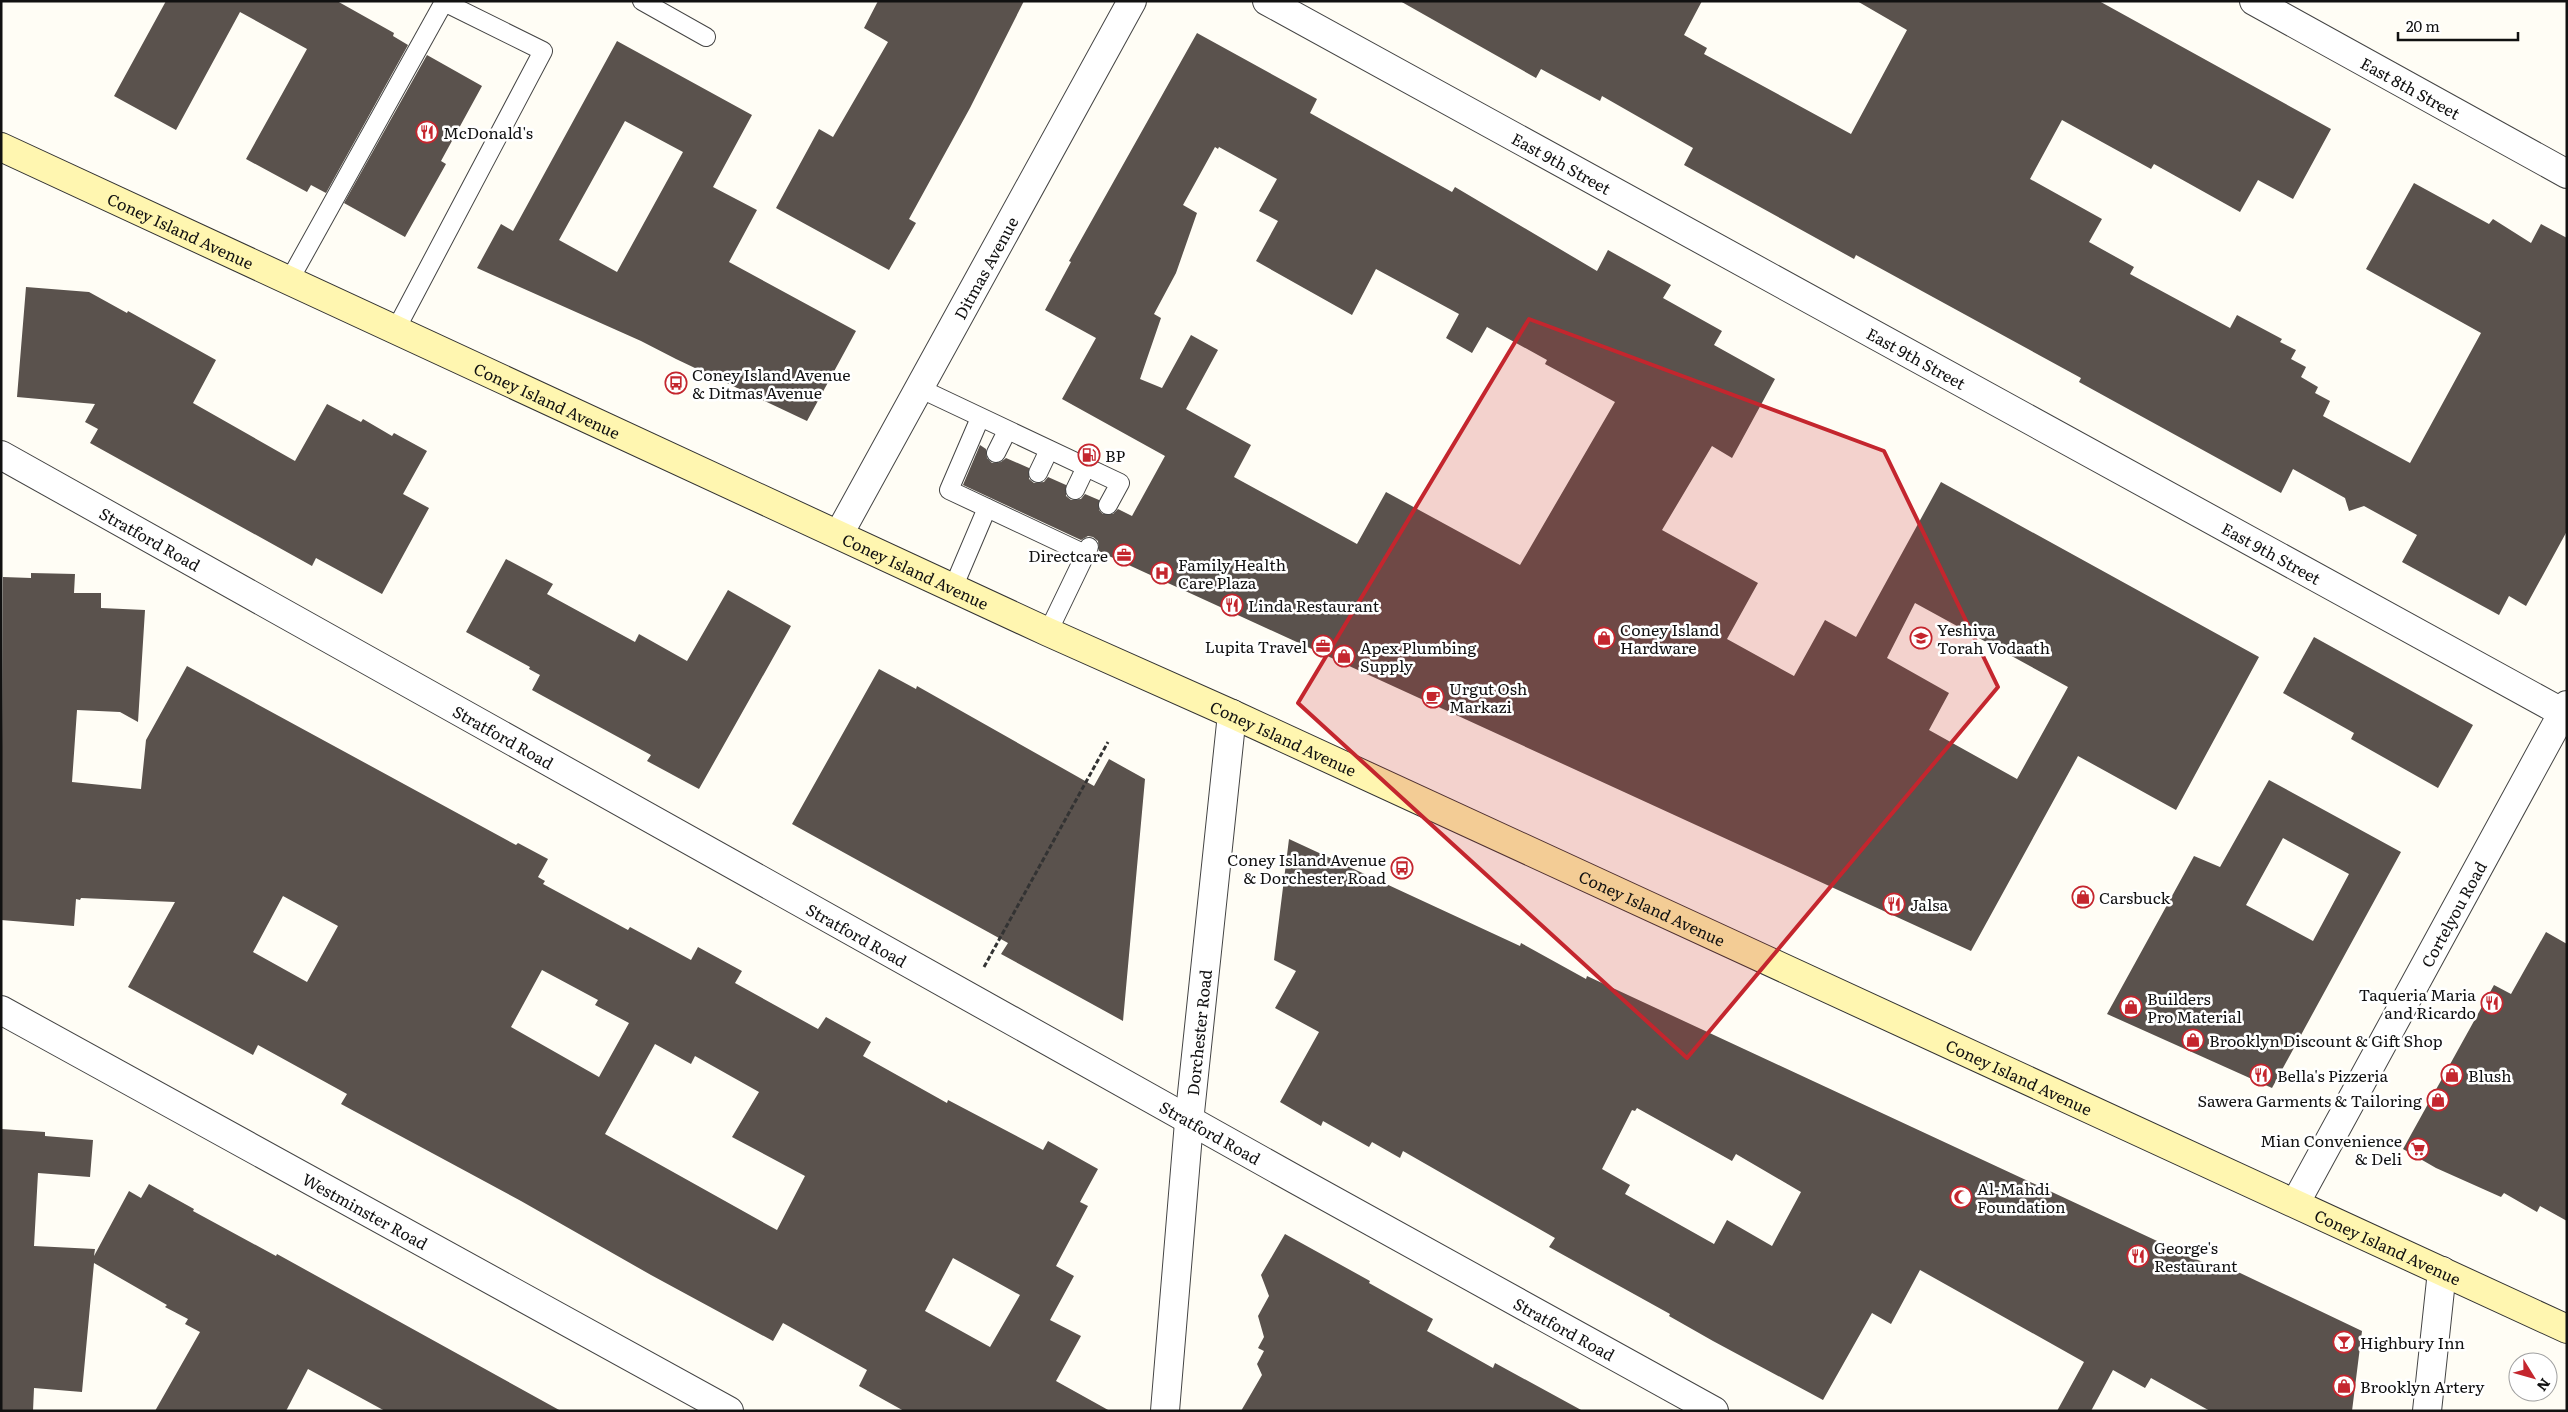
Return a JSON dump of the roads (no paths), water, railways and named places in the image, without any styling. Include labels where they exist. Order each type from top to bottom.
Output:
[{"type":"main road","name":"Coney Island Avenue","points":[[1,147],[952,588],[1232,714],[2296,1202],[2567,1329]]},
{"type":"street","name":"Ditmas Avenue","points":[[839,534],[1132,1]]},
{"type":"street","name":"East 9th Street","points":[[1267,1],[2565,711]]},
{"type":"street","name":"East 8th Street","points":[[2254,1],[2567,174]]},
{"type":"street","name":"Stratford Road","points":[[1,455],[968,996],[1189,1122],[1714,1411]]},
{"type":"street","name":"Cortelyou Road","points":[[2296,1202],[2565,711]]},
{"type":"street","name":"Dorchester Road","points":[[1165,1411],[1189,1122],[1232,714]]},
{"type":"street","name":"Westminster Road","points":[[1,1010],[729,1411]]},
{"type":"street","points":[[2427,1411],[2442,1271]]},
{"type":"lane","points":[[642,1],[706,37]]},
{"type":"lane","points":[[290,281],[444,2],[543,50],[395,331]]},
{"type":"lane","points":[[919,388],[1120,483],[1108,505]]},
{"type":"lane","points":[[980,418],[949,490],[1017,517],[1087,550],[1048,632]]},
{"type":"lane","points":[[996,454],[1007,431]]},
{"type":"lane","points":[[1038,472],[1048,450]]},
{"type":"lane","points":[[1076,490],[1086,468]]},
{"type":"lane","points":[[952,588],[979,501]]},
{"type":"place","name":"McDonald's","points":[[427,132]]},
{"type":"place","name":"Coney Island Avenue & Ditmas Avenue","points":[[676,383]]},
{"type":"place","name":"BP","points":[[1089,455]]},
{"type":"place","name":"Directcare","points":[[1124,555]]},
{"type":"place","name":"Family Health Care Plaza","points":[[1162,573]]},
{"type":"place","name":"Linda Restaurant","points":[[1232,605]]},
{"type":"place","name":"Coney Island Hardware","points":[[1604,638]]},
{"type":"place","name":"Yeshiva Torah Vodaath","points":[[1921,638]]},
{"type":"place","name":"Lupita Travel","points":[[1323,646]]},
{"type":"place","name":"Apex Plumbing Supply","points":[[1344,656]]},
{"type":"place","name":"Urgut Osh Markazi","points":[[1433,697]]},
{"type":"place","name":"Coney Island Avenue & Dorchester Road","points":[[1402,868]]},
{"type":"place","name":"Carsbuck","points":[[2083,897]]},
{"type":"place","name":"Jalsa","points":[[1894,904]]},
{"type":"place","name":"Taqueria Maria and Ricardo","points":[[2492,1003]]},
{"type":"place","name":"Builders Pro Material","points":[[2131,1007]]},
{"type":"place","name":"Brooklyn Discount & Gift Shop","points":[[2193,1040]]},
{"type":"place","name":"Bella's Pizzeria","points":[[2261,1075]]},
{"type":"place","name":"Blush","points":[[2452,1075]]},
{"type":"place","name":"Sawera Garments & Tailoring","points":[[2438,1100]]},
{"type":"place","name":"Mian Convenience & Deli","points":[[2418,1149]]},
{"type":"place","name":"Al-Mahdi Foundation","points":[[1961,1197]]},
{"type":"place","name":"George's Restaurant","points":[[2138,1256]]},
{"type":"place","name":"Highbury Inn","points":[[2344,1342]]},
{"type":"place","name":"Brooklyn Artery","points":[[2344,1386]]}]
